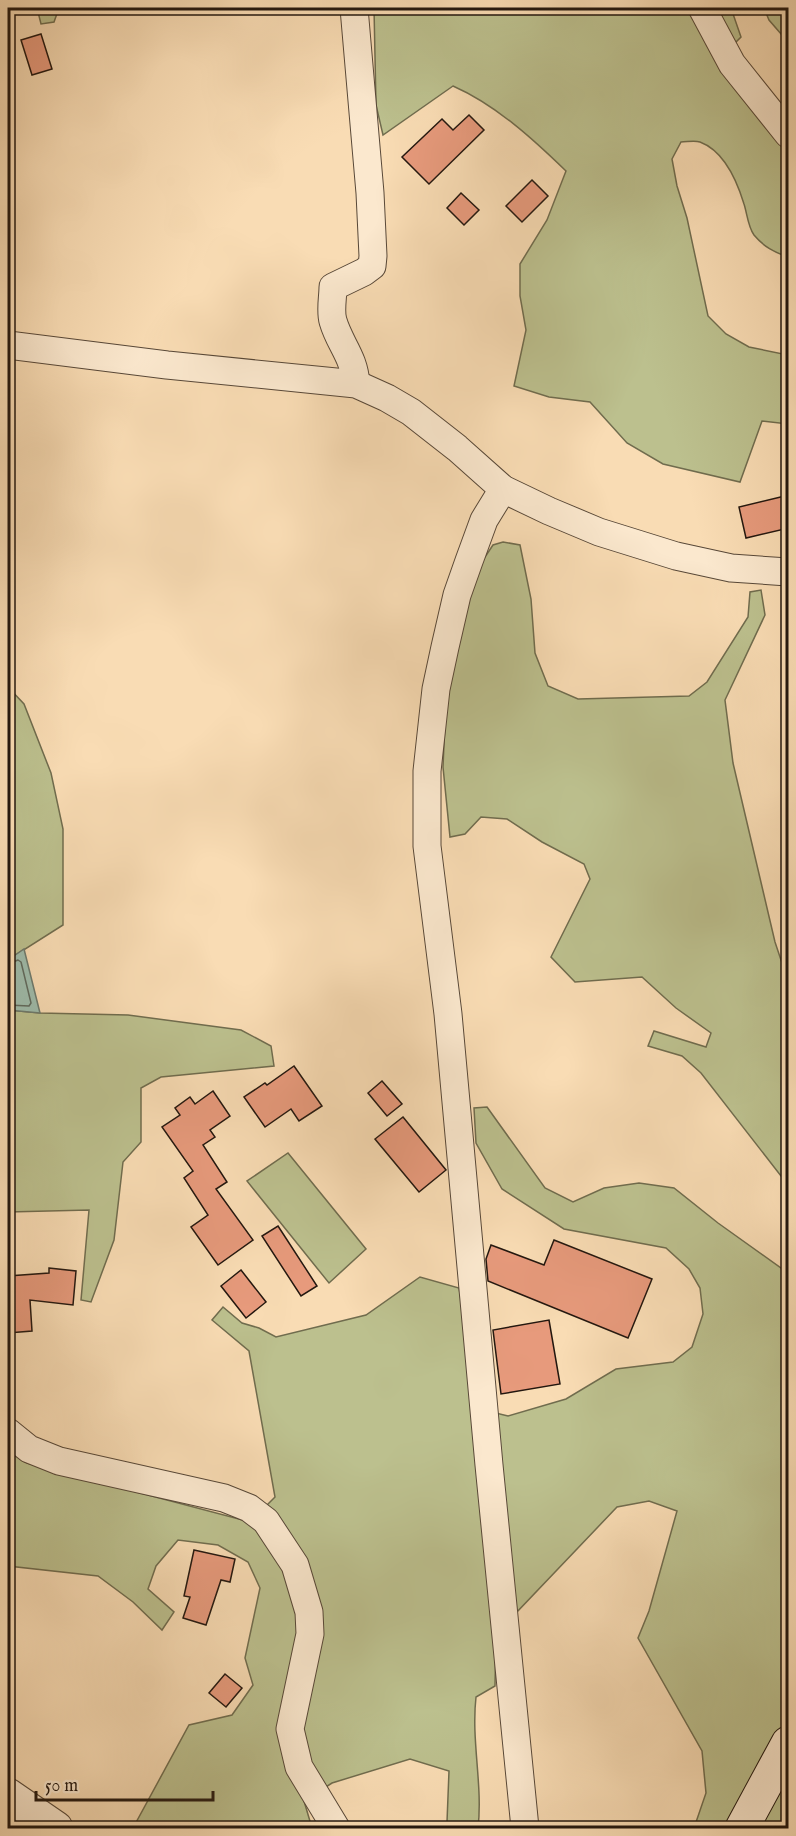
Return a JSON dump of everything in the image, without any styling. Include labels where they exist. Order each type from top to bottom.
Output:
[{"type":"main road","points":[[742,1828],[789,1743]]},
{"type":"main road","points":[[8,1795],[56,1828]]},
{"type":"street","points":[[354,8],[370,193],[373,256],[372,266],[333,287],[332,302],[333,320],[355,369],[356,384]]},
{"type":"street","points":[[702,8],[732,64],[789,134]]},
{"type":"street","points":[[8,345],[167,366],[356,384],[411,412],[457,448],[503,489],[599,532],[676,556],[731,568],[789,572]]},
{"type":"street","points":[[503,489],[484,520],[457,595],[445,646],[436,689],[427,771],[427,846],[448,1014],[525,1828]]},
{"type":"street","points":[[8,1432],[29,1449],[59,1461],[224,1498],[249,1508],[266,1521],[295,1565],[309,1612],[310,1634],[290,1729],[293,1745],[299,1767],[336,1828]]},
{"type":"green space","points":[[37,8],[59,8],[54,22],[41,24]]},
{"type":"green space","points":[[374,8],[731,8],[741,37],[720,58],[788,150],[788,257],[770,249],[754,235],[733,177],[716,152],[700,142],[681,142],[672,159],[708,316],[726,334],[749,347],[788,355],[788,424],[762,421],[740,482],[663,464],[627,443],[590,402],[549,397],[514,386],[526,330],[520,296],[520,264],[547,220],[566,171],[499,113],[453,86],[383,135],[376,105]]},
{"type":"green space","points":[[764,8],[788,8],[788,42],[769,20]]},
{"type":"green space","points":[[503,542],[520,545],[531,599],[535,653],[548,686],[578,699],[689,696],[707,682],[748,617],[750,592],[761,590],[765,615],[725,700],[733,763],[775,942],[788,981],[788,1182],[701,1073],[682,1056],[648,1046],[654,1031],[706,1047],[711,1033],[676,1008],[642,977],[575,982],[551,957],[590,879],[584,864],[542,842],[507,819],[481,817],[465,834],[450,837],[443,767],[447,675],[477,569],[493,545]]},
{"type":"green space","points":[[8,687],[24,704],[51,773],[63,829],[63,925],[8,960]]},
{"type":"green space","points":[[8,1010],[128,1015],[241,1030],[271,1046],[274,1066],[161,1077],[141,1088],[141,1142],[123,1162],[114,1240],[91,1302],[81,1300],[89,1210],[8,1212]]},
{"type":"green space","points":[[487,1107],[545,1188],[573,1202],[604,1188],[639,1183],[674,1188],[788,1273],[788,1828],[694,1828],[706,1793],[702,1751],[638,1638],[649,1611],[677,1511],[649,1501],[617,1507],[496,1634],[495,1686],[476,1697],[478,1828],[437,1828],[447,1822],[449,1771],[410,1759],[332,1783],[304,1801],[312,1828],[133,1828],[189,1725],[232,1715],[253,1685],[245,1658],[260,1588],[248,1562],[218,1545],[178,1540],[156,1566],[148,1589],[174,1612],[162,1630],[133,1602],[98,1576],[8,1566],[8,1451],[27,1463],[250,1522],[275,1497],[249,1351],[212,1320],[223,1307],[242,1323],[259,1328],[276,1337],[366,1315],[420,1277],[459,1288],[479,1409],[508,1416],[566,1399],[616,1369],[673,1362],[692,1347],[703,1314],[700,1288],[689,1269],[666,1248],[564,1229],[502,1189],[476,1143],[474,1108]]},
{"type":"green space","points":[[288,1153],[366,1249],[329,1283],[247,1181]]},
{"type":"water","points":[[24,949],[40,1013],[8,1010],[8,960]]},
{"type":"building","points":[[41,34],[52,69],[32,75],[21,40]]},
{"type":"building","points":[[469,115],[484,130],[429,184],[402,157],[442,119],[453,130]]},
{"type":"building","points":[[532,180],[548,196],[522,222],[506,206]]},
{"type":"building","points":[[461,193],[479,210],[464,225],[447,208]]},
{"type":"building","points":[[789,495],[789,528],[746,538],[739,507]]},
{"type":"building","points":[[294,1066],[322,1106],[299,1121],[291,1109],[265,1127],[244,1097],[265,1083],[267,1085]]},
{"type":"building","points":[[382,1081],[402,1104],[387,1116],[368,1093]]},
{"type":"building","points":[[213,1091],[230,1116],[210,1130],[215,1137],[203,1145],[227,1182],[216,1189],[253,1240],[218,1265],[191,1227],[208,1215],[184,1178],[193,1171],[162,1127],[180,1115],[175,1108],[190,1097],[195,1104]]},
{"type":"building","points":[[403,1117],[446,1170],[419,1192],[375,1139]]},
{"type":"building","points":[[278,1226],[317,1286],[301,1296],[262,1236]]},
{"type":"building","points":[[554,1240],[652,1279],[628,1338],[488,1281],[486,1259],[491,1245],[544,1265]]},
{"type":"building","points":[[49,1268],[76,1271],[73,1305],[30,1300],[32,1331],[8,1333],[8,1276],[49,1273]]},
{"type":"building","points":[[241,1270],[266,1302],[246,1318],[221,1286]]},
{"type":"building","points":[[549,1320],[560,1384],[501,1394],[493,1330]]},
{"type":"building","points":[[194,1550],[235,1559],[230,1582],[221,1580],[206,1625],[183,1618],[190,1597],[184,1596]]},
{"type":"building","points":[[225,1674],[242,1688],[226,1707],[209,1693]]}]
